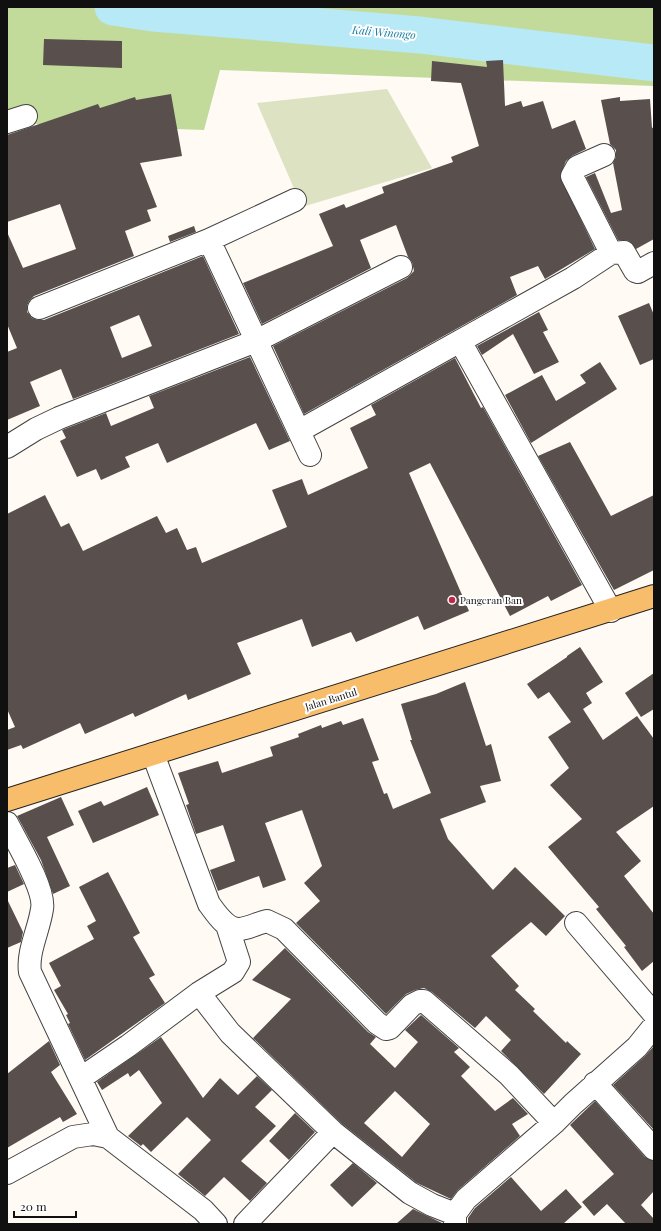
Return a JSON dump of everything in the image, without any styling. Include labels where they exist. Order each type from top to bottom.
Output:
[{"type":"main road","name":"Jalan Bantul","points":[[7,800],[653,598]]},
{"type":"street","points":[[604,155],[577,167],[572,176],[611,253]]},
{"type":"street","points":[[39,308],[209,240],[295,200]]},
{"type":"street","points":[[209,240],[310,455]]},
{"type":"street","points":[[299,431],[572,278],[611,253],[624,252],[635,271],[638,272],[654,263]]},
{"type":"street","points":[[7,447],[36,429],[59,418],[256,341],[401,267]]},
{"type":"street","points":[[460,341],[611,611]]},
{"type":"street","points":[[81,1078],[128,1046],[199,992],[233,972],[237,968],[239,962],[227,925],[209,904],[153,754]]},
{"type":"street","points":[[7,823],[38,884],[43,908],[30,957],[30,972],[108,1137]]},
{"type":"street","points":[[227,925],[239,929],[267,921],[284,929],[377,1023],[386,1029],[390,1028],[415,1003],[424,1001],[509,1075],[554,1123]]},
{"type":"street","points":[[576,923],[654,1014]]},
{"type":"street","points":[[199,992],[230,1033],[333,1132],[410,1193],[455,1219],[466,1199],[554,1123],[595,1083],[637,1047],[654,1026]]},
{"type":"street","points":[[595,1083],[654,1149]]},
{"type":"street","points":[[245,1224],[333,1132]]},
{"type":"street","points":[[7,1173],[73,1137],[93,1134],[108,1137],[203,1210],[216,1224]]},
{"type":"green space","points":[[7,7],[654,7],[654,86],[220,70],[204,130],[7,123]]},
{"type":"green space","points":[[387,89],[432,168],[302,207],[257,103]]},
{"type":"building","points":[[44,39],[122,41],[122,68],[43,65]]},
{"type":"building","points":[[503,60],[505,106],[521,101],[523,107],[543,101],[552,129],[575,120],[586,149],[572,156],[566,161],[560,176],[595,249],[545,279],[538,266],[510,277],[517,295],[304,414],[273,346],[407,278],[414,271],[412,262],[408,257],[396,225],[360,240],[371,268],[262,324],[243,283],[333,246],[319,214],[344,204],[346,208],[384,193],[382,187],[453,162],[451,157],[479,146],[461,83],[431,81],[432,61],[487,67],[486,61]]},
{"type":"building","points":[[171,94],[182,156],[140,163],[157,207],[147,210],[151,221],[125,231],[134,256],[34,296],[29,301],[27,312],[32,318],[44,320],[203,256],[239,334],[73,399],[61,369],[30,382],[40,406],[7,420],[7,352],[17,348],[7,324],[7,232],[23,268],[76,249],[60,204],[7,222],[7,135],[98,104],[100,108],[135,97],[136,100]],"holes":[[[139,315],[152,346],[122,358],[110,327]]]},
{"type":"building","points":[[620,97],[620,101],[650,99],[652,128],[654,127],[654,239],[636,249],[629,241],[618,240],[586,177],[595,173],[611,213],[622,210],[613,163],[616,157],[616,150],[610,144],[601,100]]},
{"type":"building","points":[[194,226],[196,232],[170,242],[168,236]]},
{"type":"building","points":[[649,303],[654,315],[654,359],[640,365],[618,316]]},
{"type":"building","points":[[539,312],[548,330],[543,332],[559,362],[534,374],[513,334],[482,355],[477,346]]},
{"type":"building","points":[[250,357],[290,441],[269,450],[256,423],[167,463],[158,443],[125,457],[130,467],[101,480],[96,469],[77,477],[60,441],[66,438],[62,430],[106,413],[111,426],[154,408],[149,396]]},
{"type":"building","points":[[455,358],[481,408],[483,407],[582,585],[551,601],[548,596],[510,616],[430,463],[409,473],[469,611],[424,630],[418,616],[356,642],[351,632],[312,647],[302,619],[237,643],[251,674],[188,700],[186,694],[135,717],[133,713],[85,734],[80,723],[23,749],[21,745],[7,750],[7,730],[15,727],[7,709],[7,514],[45,495],[61,527],[69,523],[83,551],[157,516],[166,533],[177,528],[187,550],[196,547],[202,563],[287,527],[272,490],[302,479],[308,495],[368,468],[350,428],[376,415],[371,405]]},
{"type":"building","points":[[600,362],[617,389],[531,443],[505,395],[542,375],[556,401],[586,383],[580,375]]},
{"type":"building","points":[[570,442],[611,516],[654,495],[654,570],[614,590],[538,456]]},
{"type":"building","points":[[580,647],[603,682],[586,693],[592,703],[583,709],[603,740],[637,716],[654,739],[654,806],[616,832],[641,861],[624,876],[654,914],[654,961],[642,971],[624,947],[626,946],[596,909],[599,907],[548,847],[582,819],[550,785],[569,768],[548,737],[571,722],[549,692],[538,699],[527,684]]},
{"type":"building","points":[[654,673],[654,709],[641,717],[625,693]]},
{"type":"building","points":[[465,682],[486,746],[491,744],[501,781],[480,786],[486,802],[440,819],[448,839],[493,890],[515,867],[565,916],[546,936],[531,922],[491,956],[519,986],[515,990],[535,1009],[533,1011],[566,1043],[567,1041],[581,1054],[544,1094],[501,1051],[511,1040],[486,1016],[475,1028],[432,992],[424,988],[406,994],[386,1014],[296,923],[320,901],[304,883],[322,866],[302,810],[265,823],[286,880],[263,888],[259,876],[218,891],[210,870],[235,861],[223,825],[196,834],[186,805],[189,804],[178,773],[218,761],[222,773],[273,756],[270,747],[299,737],[298,734],[321,725],[322,728],[341,721],[343,725],[363,718],[379,760],[372,762],[384,794],[387,793],[393,809],[431,793],[410,740],[412,740],[401,704],[436,694]]},
{"type":"building","points":[[147,787],[159,815],[93,843],[78,811],[101,801],[104,806]]},
{"type":"building","points":[[61,797],[74,825],[47,837],[70,886],[53,894],[41,860],[17,816]]},
{"type":"building","points":[[15,865],[24,884],[7,892],[7,868]]},
{"type":"building","points":[[108,872],[140,933],[133,937],[155,975],[149,978],[165,1003],[85,1060],[68,1024],[70,1023],[66,1015],[68,1014],[54,990],[61,986],[49,963],[94,939],[87,926],[96,921],[79,887]]},
{"type":"building","points":[[7,899],[23,932],[21,942],[7,948]]},
{"type":"building","points":[[285,948],[368,1032],[376,1037],[370,1044],[395,1068],[418,1042],[405,1030],[421,1015],[459,1048],[454,1052],[470,1067],[461,1076],[495,1111],[513,1098],[528,1114],[512,1124],[520,1136],[458,1190],[451,1199],[417,1183],[341,1123],[253,1038],[291,999],[252,980]],"holes":[[[395,1091],[430,1124],[402,1157],[364,1123]]]},
{"type":"building","points":[[161,1037],[203,1098],[220,1078],[238,1095],[257,1076],[272,1090],[255,1107],[276,1126],[241,1161],[267,1183],[250,1201],[224,1177],[205,1196],[178,1174],[211,1140],[187,1117],[151,1152],[143,1144],[141,1146],[128,1136],[162,1103],[139,1070],[130,1077],[128,1073],[102,1090],[97,1082]]},
{"type":"building","points":[[49,1041],[60,1065],[51,1072],[77,1114],[63,1122],[60,1117],[7,1148],[7,1074]]},
{"type":"building","points":[[654,1046],[654,1130],[613,1085]]},
{"type":"building","points":[[595,1101],[645,1157],[654,1161],[654,1191],[641,1205],[654,1219],[654,1224],[626,1224],[607,1204],[594,1216],[582,1202],[614,1174],[570,1125]]},
{"type":"building","points":[[295,1113],[315,1132],[289,1160],[269,1141]]},
{"type":"building","points":[[353,1163],[377,1183],[352,1207],[330,1185]]},
{"type":"building","points":[[511,1177],[541,1211],[566,1189],[582,1207],[563,1224],[468,1224],[468,1218],[475,1208]]},
{"type":"building","points":[[413,1209],[442,1223],[442,1224],[396,1224]]},
{"type":"waterway","name":"Kali Winongo","points":[[113,7],[153,13],[420,35],[654,63]]},
{"type":"place","name":"Pangeran Ban","points":[[452,600]]}]
